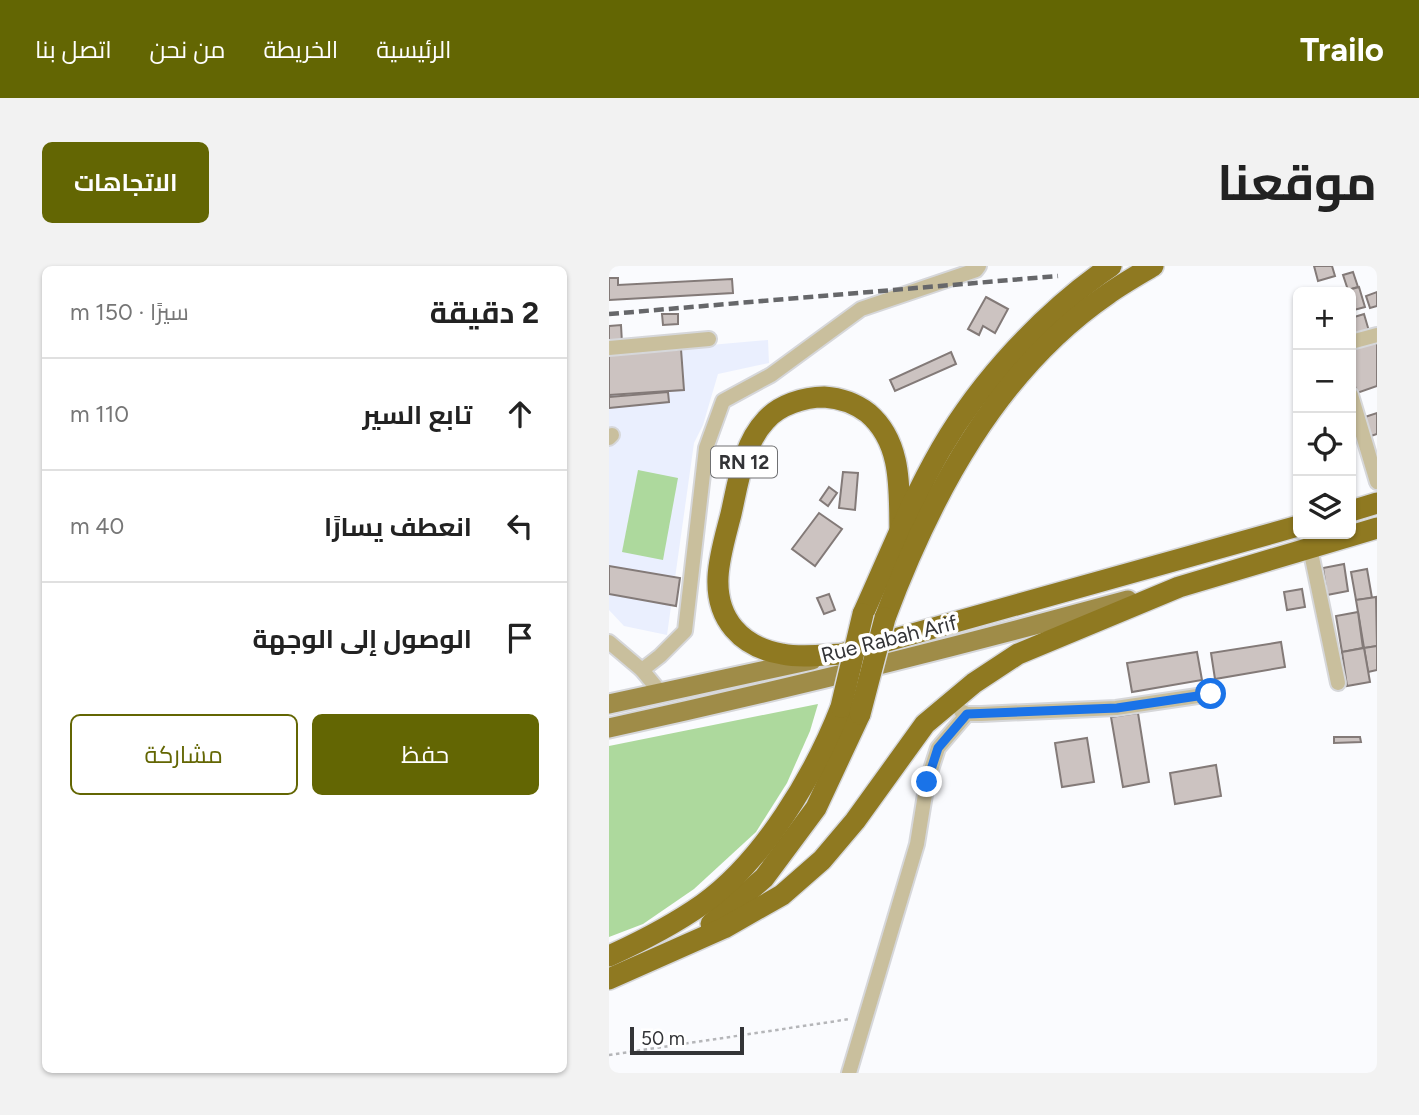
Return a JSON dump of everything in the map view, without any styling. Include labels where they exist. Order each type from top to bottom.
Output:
[{"type":"highway","points":[[609,956],[656,934],[705,902],[745,865],[797,798],[828,741],[851,710],[863,614],[940,450],[983,387],[1038,327],[1085,283],[1111,266]]},
{"type":"highway","points":[[670,954],[726,914],[764,878],[816,807],[908,557],[971,437],[1032,362],[1059,335],[1107,294],[1153,266]]},
{"type":"highway","name":"RN 12","points":[[900,532],[898,474],[892,445],[879,423],[859,406],[835,398],[813,397],[788,405],[766,419],[749,447],[736,491],[718,578],[721,608],[734,632],[754,646],[782,654],[841,654],[1293,527]]},
{"type":"highway","points":[[1356,509],[1377,503]]},
{"type":"highway","points":[[609,979],[724,928],[782,895],[805,877],[855,821],[925,724],[974,683],[1018,654],[1179,587],[1377,528]]},
{"type":"main road","name":"Rue Rabah Arif","points":[[609,728],[731,702],[960,646],[1179,587]]},
{"type":"main road","name":"Rue Rabah Arif","points":[[609,704],[841,654]]},
{"type":"street","points":[[642,670],[685,631],[706,448],[723,401],[771,374],[860,309],[976,270],[979,266]]},
{"type":"street","points":[[1356,341],[1377,335]]},
{"type":"street","points":[[609,348],[709,339]]},
{"type":"street","points":[[1356,412],[1377,482]]},
{"type":"street","points":[[1310,548],[1338,683]]},
{"type":"street","points":[[609,642],[642,670],[661,693]]},
{"type":"street","points":[[946,705],[967,714],[1117,708],[1211,694]]},
{"type":"street","points":[[849,1073],[917,844],[927,782],[938,748],[967,714]]},
{"type":"path","points":[[609,1055],[844,1021],[866,1013]]},
{"type":"shaded area","points":[[768,340],[769,363],[718,374],[703,425],[694,443],[667,635],[624,626],[609,610],[609,354]]},
{"type":"green space","points":[[638,470],[678,478],[663,560],[622,552]]},
{"type":"green space","points":[[818,704],[810,731],[787,783],[756,832],[694,889],[643,924],[609,937],[609,746]]},
{"type":"building","points":[[1314,266],[1332,266],[1335,276],[1318,281]]},
{"type":"building","points":[[1353,272],[1358,287],[1347,287],[1343,275]]},
{"type":"building","points":[[609,278],[618,278],[618,285],[732,279],[733,293],[609,300]]},
{"type":"building","points":[[1359,287],[1365,307],[1356,309],[1356,288]]},
{"type":"building","points":[[1377,292],[1377,306],[1370,308],[1366,296]]},
{"type":"building","points":[[986,297],[1008,309],[995,333],[983,326],[979,335],[968,329]]},
{"type":"building","points":[[662,314],[678,314],[678,324],[663,325]]},
{"type":"building","points":[[1364,314],[1369,331],[1356,335],[1356,316]]},
{"type":"building","points":[[621,325],[622,343],[609,344],[609,326]]},
{"type":"building","points":[[1374,337],[1377,345],[1377,386],[1357,393],[1356,390],[1356,342]]},
{"type":"building","points":[[681,349],[684,390],[609,395],[609,354]]},
{"type":"building","points":[[951,352],[956,364],[895,391],[890,380]]},
{"type":"building","points":[[668,392],[669,402],[609,408],[609,397]]},
{"type":"building","points":[[1377,413],[1377,434],[1371,436],[1365,417]]},
{"type":"building","points":[[843,472],[858,473],[855,510],[839,508]]},
{"type":"building","points":[[829,487],[837,493],[828,506],[820,500]]},
{"type":"building","points":[[819,513],[842,529],[815,566],[792,549]]},
{"type":"building","points":[[1344,564],[1348,591],[1327,595],[1323,568]]},
{"type":"building","points":[[609,566],[680,578],[676,606],[609,594]]},
{"type":"building","points":[[1367,569],[1372,598],[1356,600],[1351,572]]},
{"type":"building","points":[[1302,589],[1305,607],[1287,610],[1284,592]]},
{"type":"building","points":[[829,594],[835,610],[824,614],[817,598]]},
{"type":"building","points":[[1376,597],[1377,646],[1364,648],[1356,600]]},
{"type":"building","points":[[1358,612],[1363,648],[1342,652],[1336,616]]},
{"type":"building","points":[[1281,642],[1285,667],[1215,679],[1211,653]]},
{"type":"building","points":[[1377,646],[1377,670],[1368,672],[1364,648]]},
{"type":"building","points":[[1364,648],[1370,682],[1347,686],[1342,652]]},
{"type":"building","points":[[1197,652],[1202,680],[1132,692],[1127,663]]},
{"type":"building","points":[[1138,713],[1149,782],[1123,787],[1111,717]]},
{"type":"building","points":[[1334,737],[1360,737],[1361,742],[1334,743]]},
{"type":"building","points":[[1087,738],[1094,782],[1062,787],[1055,743]]},
{"type":"building","points":[[1216,765],[1221,796],[1175,804],[1170,773]]},
{"type":"railway","points":[[609,314],[1058,276]]},
{"type":"route","points":[[927,782],[938,748],[967,714],[1117,708],[1211,694]]}]
